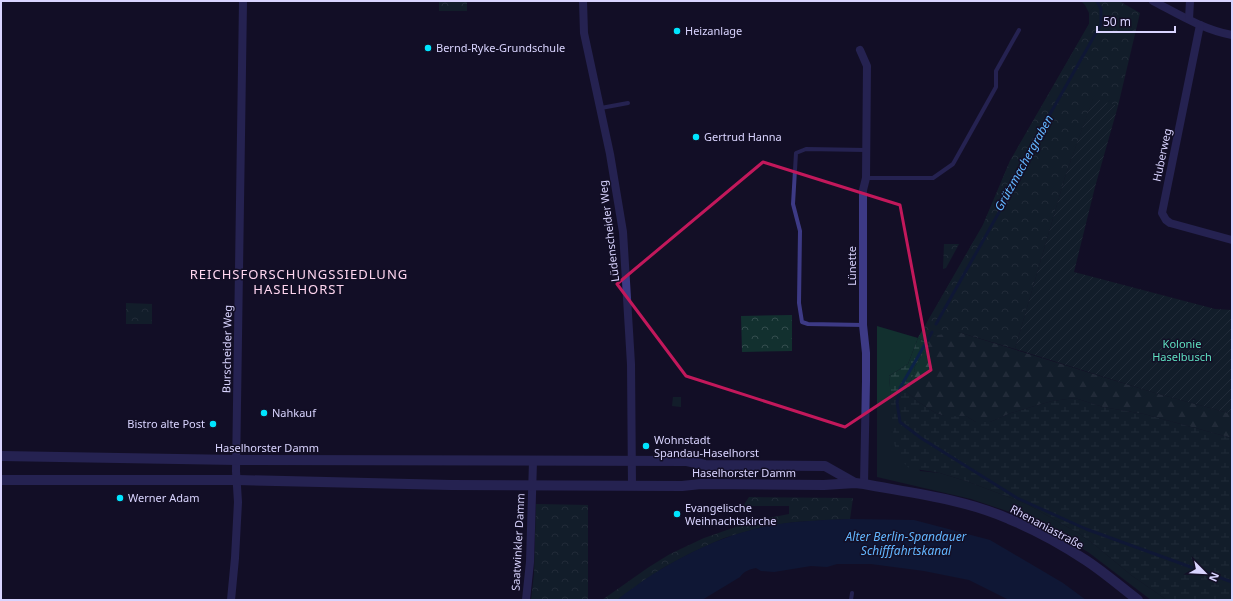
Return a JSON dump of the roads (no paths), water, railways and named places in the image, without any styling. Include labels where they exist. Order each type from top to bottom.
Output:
[{"type":"street","name":"Burscheider Weg","points":[[231,600],[238,502],[238,480],[236,471],[243,1]]},
{"type":"street","name":"Lüdenscheider Weg","points":[[583,1],[584,33],[610,154],[623,240],[631,369],[632,461]]},
{"type":"street","points":[[1153,1],[1200,25],[1220,33],[1232,35]]},
{"type":"street","points":[[1189,19],[1190,1]]},
{"type":"street","name":"Huberweg","points":[[1200,25],[1162,212],[1163,217],[1170,223],[1232,240]]},
{"type":"street","name":"Lünette","points":[[860,50],[867,66],[866,178],[863,190],[863,325],[866,360],[860,483]]},
{"type":"street","name":"Haselhorster Damm","points":[[1,456],[237,460],[687,461],[705,465],[825,466],[860,483]]},
{"type":"street","points":[[532,485],[533,461]]},
{"type":"street","points":[[632,461],[632,486]]},
{"type":"street","name":"Haselhorster Damm","points":[[1,480],[238,480],[443,485],[632,486],[682,486],[700,484],[824,485],[860,483]]},
{"type":"street","name":"Rhenaniastraße","points":[[860,483],[934,497],[972,506],[1009,518],[1038,532],[1087,561],[1138,600]]},
{"type":"street","name":"Saatwinkler Damm","points":[[526,600],[530,562],[532,485]]},
{"type":"lane","points":[[866,178],[933,178],[953,164],[996,87],[996,71],[1019,30]]},
{"type":"lane","points":[[601,108],[628,103]]},
{"type":"lane","points":[[863,325],[808,324],[802,322],[799,303],[800,231],[793,204],[796,153],[806,149],[866,150]]},
{"type":"lane","points":[[851,600],[852,593]]},
{"type":"water","name":"Alter Berlin-Spandauer Schifffahrtskanal","points":[[850,519],[914,520],[990,540],[1063,583],[1086,600],[1009,600],[969,580],[924,571],[871,564],[837,564],[827,567],[811,566],[774,572],[761,571],[756,568],[752,569],[702,600],[617,600],[650,576],[667,566],[704,547],[743,532],[784,523]]},
{"type":"waterway","name":"Grützmachergraben","points":[[936,324],[1002,207],[1041,130],[1101,24],[1101,9],[1097,1]]},
{"type":"waterway","points":[[932,332],[900,388],[897,402],[900,422],[921,438],[1017,498],[1086,529],[1232,582]]},
{"type":"place","name":"Heizanlage","points":[[677,31]]},
{"type":"place","name":"Bernd-Ryke-Grundschule","points":[[428,48]]},
{"type":"place","name":"Gertrud Hanna","points":[[696,137]]},
{"type":"place","name":"Nahkauf","points":[[264,413]]},
{"type":"place","name":"Bistro alte Post","points":[[213,424]]},
{"type":"place","name":"Wohnstadt Spandau-Haselhorst","points":[[646,446]]},
{"type":"place","name":"Werner Adam","points":[[120,498]]},
{"type":"place","name":"Evangelische Weihnachtskirche","points":[[677,514]]},
{"type":"district","name":"REICHSFORSCHUNGSSIEDLUNG HASELHORST","points":[[299,282]]},
{"type":"park label","name":"Kolonie Haselbusch","points":[[1182,350]]}]
